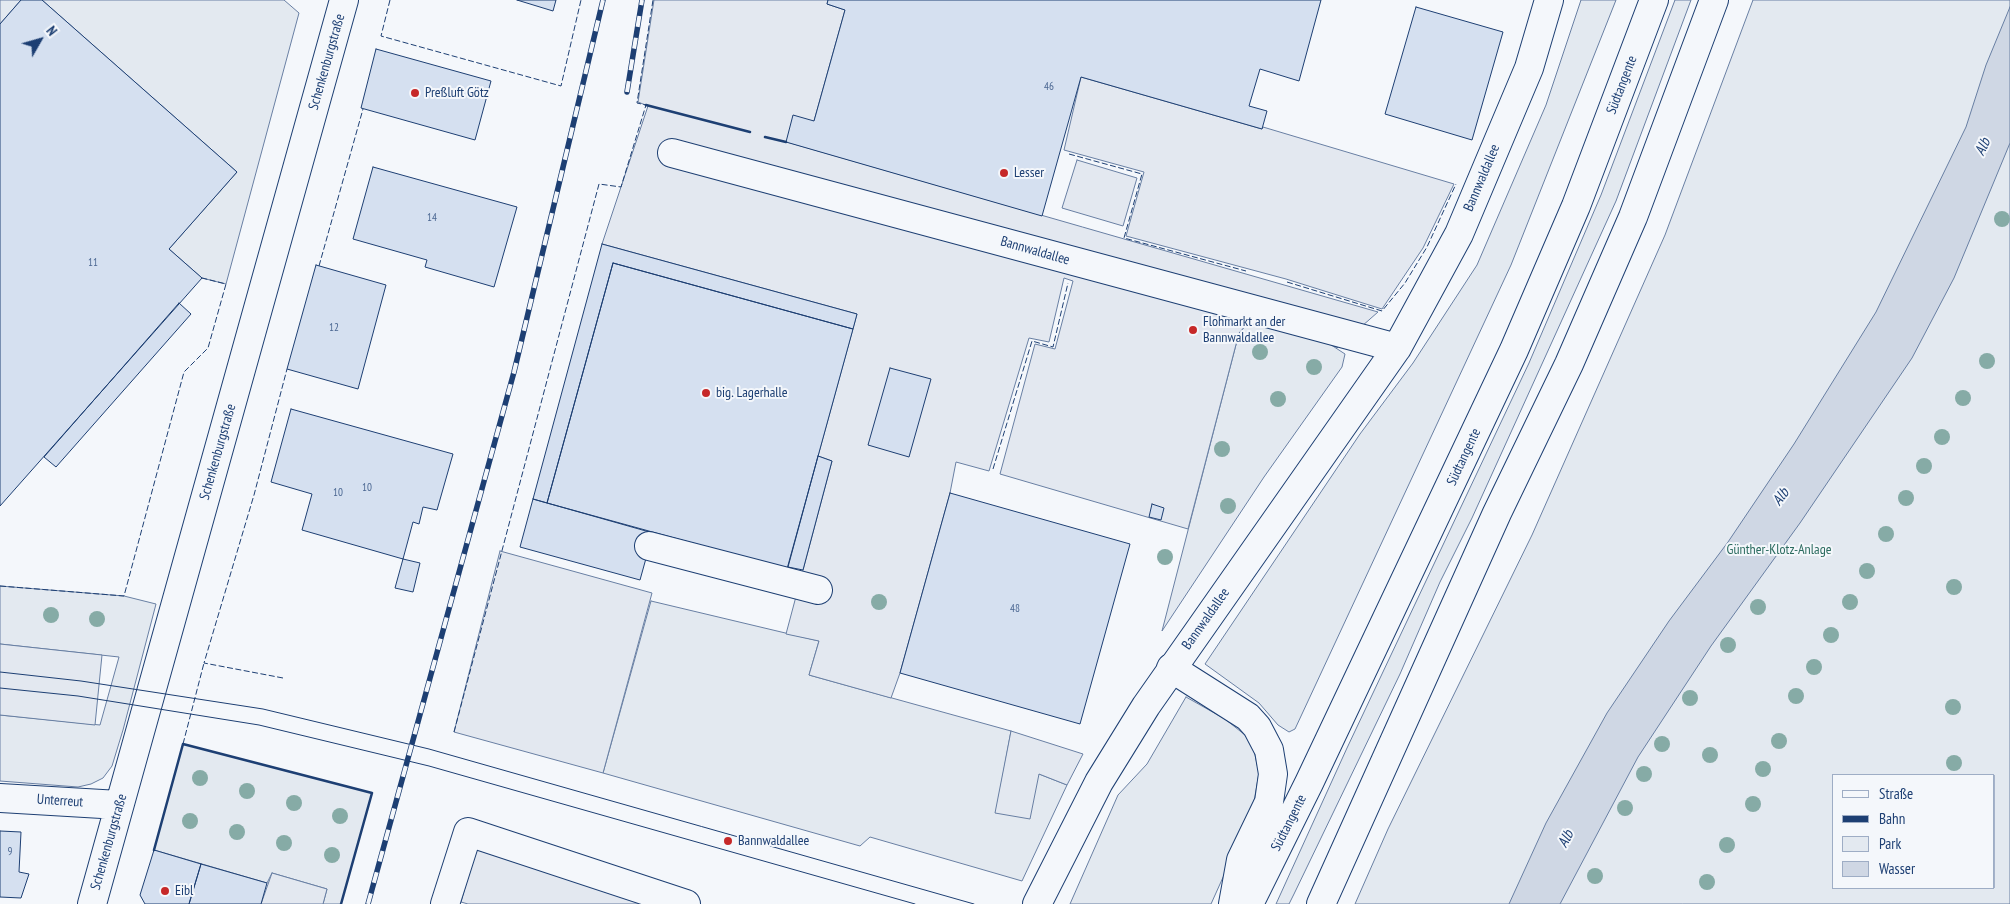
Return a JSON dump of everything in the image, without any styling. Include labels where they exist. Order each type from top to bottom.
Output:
[{"type":"main road","name":"Schenkenburgstraße","points":[[92,904],[344,0]]},
{"type":"main road","name":"Bannwaldallee","points":[[1037,904],[1099,782],[1171,668],[1397,348],[1459,234],[1529,68],[1549,0]]},
{"type":"main road","name":"Südtangente","points":[[1249,904],[1314,774],[1514,350],[1576,206],[1654,0]]},
{"type":"main road","points":[[1321,904],[1358,817],[1497,513],[1569,364],[1607,278],[1633,217],[1714,0]]},
{"type":"main road","name":"Bannwaldallee","points":[[672,153],[1397,348]]},
{"type":"main road","points":[[662,545],[818,590]]},
{"type":"main road","points":[[1171,668],[1248,717],[1257,727],[1269,750],[1273,774],[1269,802],[1241,860],[1233,904]]},
{"type":"main road","name":"Unterreut","points":[[0,798],[119,805]]},
{"type":"main road","points":[[445,904],[468,832],[686,904]]},
{"type":"green space","points":[[0,0],[21,0],[0,24]]},
{"type":"green space","points":[[42,0],[284,0],[299,13],[226,284],[202,278],[169,249],[237,172]]},
{"type":"green space","points":[[1581,0],[1616,0],[1511,265],[1295,729],[1289,732],[1278,725],[1259,703],[1205,664],[1360,434],[1413,363],[1477,265],[1546,105]]},
{"type":"green space","points":[[1675,0],[1691,0],[1616,201],[1472,518],[1440,582],[1400,674],[1294,894],[1289,904],[1276,904],[1347,748],[1529,363],[1601,195]]},
{"type":"green space","name":"Günther-Klotz-Anlage","points":[[1753,0],[2010,0],[2010,904],[1355,904],[1388,829],[1532,535],[1665,235]]},
{"type":"green space","points":[[1254,321],[1322,339],[1345,354],[1342,367],[1264,477],[1162,631],[1239,333],[1247,324]]},
{"type":"green space","points":[[0,586],[124,596],[156,604],[112,766],[103,778],[91,784],[78,787],[0,781],[0,715],[100,725],[119,657],[0,644]]},
{"type":"green space","points":[[651,601],[819,641],[809,675],[1011,731],[996,813],[1039,774],[1067,785],[1022,881],[870,837],[860,846],[603,773]]},
{"type":"green space","points":[[1186,697],[1225,719],[1245,735],[1253,746],[1259,773],[1252,813],[1211,904],[1070,904],[1118,795],[1147,764]]},
{"type":"green space","points":[[183,744],[372,793],[341,904],[323,904],[327,889],[272,873],[267,883],[154,850]]},
{"type":"shaded area","points":[[654,0],[828,0],[827,4],[845,10],[814,121],[787,142],[1378,312],[1337,348],[1322,339],[1254,321],[1247,324],[1239,333],[1188,529],[1000,474],[1035,344],[1055,349],[1073,281],[1064,278],[1049,342],[1029,338],[989,471],[956,462],[950,493],[900,673],[891,698],[809,675],[819,641],[786,634],[832,461],[818,456],[857,314],[602,244],[648,106],[638,102]]},
{"type":"shaded area","points":[[1081,77],[1262,129],[1263,127],[1454,184],[1423,248],[1382,309],[1286,279],[1126,236],[1144,172],[1064,150]]},
{"type":"shaded area","points":[[1077,160],[1137,178],[1123,226],[1062,208]]},
{"type":"shaded area","points":[[500,551],[652,593],[603,773],[454,732]]},
{"type":"shaded area","points":[[0,644],[102,655],[95,725],[0,715]]},
{"type":"shaded area","points":[[1011,731],[1083,754],[1067,785],[1039,774],[1030,819],[995,813]]},
{"type":"shaded area","points":[[477,844],[653,904],[468,904],[461,902]]},
{"type":"shaded area","points":[[272,873],[327,889],[323,904],[261,904]]},
{"type":"water","name":"Alb","points":[[2010,7],[2010,143],[1954,278],[1912,358],[1800,523],[1711,646],[1638,757],[1560,904],[1509,904],[1546,823],[1607,713],[1669,621],[1728,542],[1794,444],[1876,312],[1966,127],[1986,65]]},
{"type":"building","points":[[21,0],[42,0],[237,172],[169,249],[202,278],[0,506],[0,24]]},
{"type":"building","points":[[517,0],[556,0],[553,11]]},
{"type":"building","points":[[828,0],[1321,0],[1299,81],[1260,69],[1249,106],[1267,111],[1262,129],[1081,77],[1042,216],[786,142],[793,115],[814,121],[845,10],[827,4]]},
{"type":"building","points":[[1416,7],[1503,32],[1472,140],[1385,114]]},
{"type":"building","points":[[376,49],[491,81],[475,140],[361,108]]},
{"type":"building","points":[[373,167],[517,207],[494,287],[425,267],[427,260],[353,239]]},
{"type":"building","points":[[602,244],[857,314],[853,329],[613,263],[547,503],[533,499]]},
{"type":"building","name":"big. Lagerhalle","points":[[613,263],[853,329],[787,569],[547,503]]},
{"type":"building","points":[[316,265],[386,285],[358,389],[287,369]]},
{"type":"building","points":[[179,303],[191,314],[56,467],[44,457]]},
{"type":"building","points":[[890,368],[931,379],[909,457],[868,445]]},
{"type":"building","points":[[291,409],[453,454],[437,510],[423,507],[419,524],[413,522],[403,559],[302,530],[312,494],[271,482]]},
{"type":"building","points":[[818,456],[832,461],[803,570],[788,567]]},
{"type":"building","points":[[950,493],[1130,544],[1080,724],[900,673]]},
{"type":"building","points":[[533,499],[653,533],[640,580],[520,547]]},
{"type":"building","points":[[1152,504],[1164,508],[1161,520],[1149,517]]},
{"type":"building","points":[[403,559],[420,563],[413,592],[395,588]]},
{"type":"building","points":[[0,831],[21,832],[19,872],[29,874],[21,898],[0,897]]},
{"type":"building","points":[[154,850],[201,864],[189,904],[145,904],[140,895]]},
{"type":"building","points":[[201,864],[267,883],[261,904],[189,904]]},
{"type":"tram line","points":[[0,672],[81,681],[263,709],[429,749],[974,904]]},
{"type":"tram line","points":[[0,688],[78,696],[259,725],[429,766],[915,904]]},
{"type":"railway","points":[[368,904],[514,372],[603,0]]},
{"type":"railway","points":[[627,92],[642,0]]},
{"type":"fence","points":[[390,0],[381,36],[561,86],[581,0]]},
{"type":"fence","points":[[454,732],[599,184],[621,187],[646,105],[637,103],[653,0]]},
{"type":"fence","points":[[319,266],[363,109]]},
{"type":"fence","points":[[1069,154],[1142,174],[1124,238],[1246,271]]},
{"type":"fence","points":[[1287,282],[1382,311],[1405,283],[1427,247],[1456,184]]},
{"type":"fence","points":[[0,586],[124,596],[184,372],[208,348],[226,284],[202,278]]},
{"type":"fence","points":[[993,469],[1032,341],[1053,347],[1068,283]]},
{"type":"fence","points":[[283,678],[204,663],[254,495],[287,369]]},
{"type":"fence","points":[[183,744],[204,663]]},
{"type":"wall","points":[[646,105],[750,132]]},
{"type":"wall","points":[[765,137],[786,142]]},
{"type":"wall","points":[[154,850],[183,744],[372,793],[341,904]]},
{"type":"place","name":"Preßluft Götz","points":[[415,93]]},
{"type":"place","name":"Lesser","points":[[1004,173]]},
{"type":"place","name":"Flohmarkt an der Bannwaldallee","points":[[1193,330]]},
{"type":"place","name":"big. Lagerhalle","points":[[706,393]]},
{"type":"place","name":"Bannwaldallee","points":[[728,841]]},
{"type":"place","name":"Eibl","points":[[165,891]]}]
